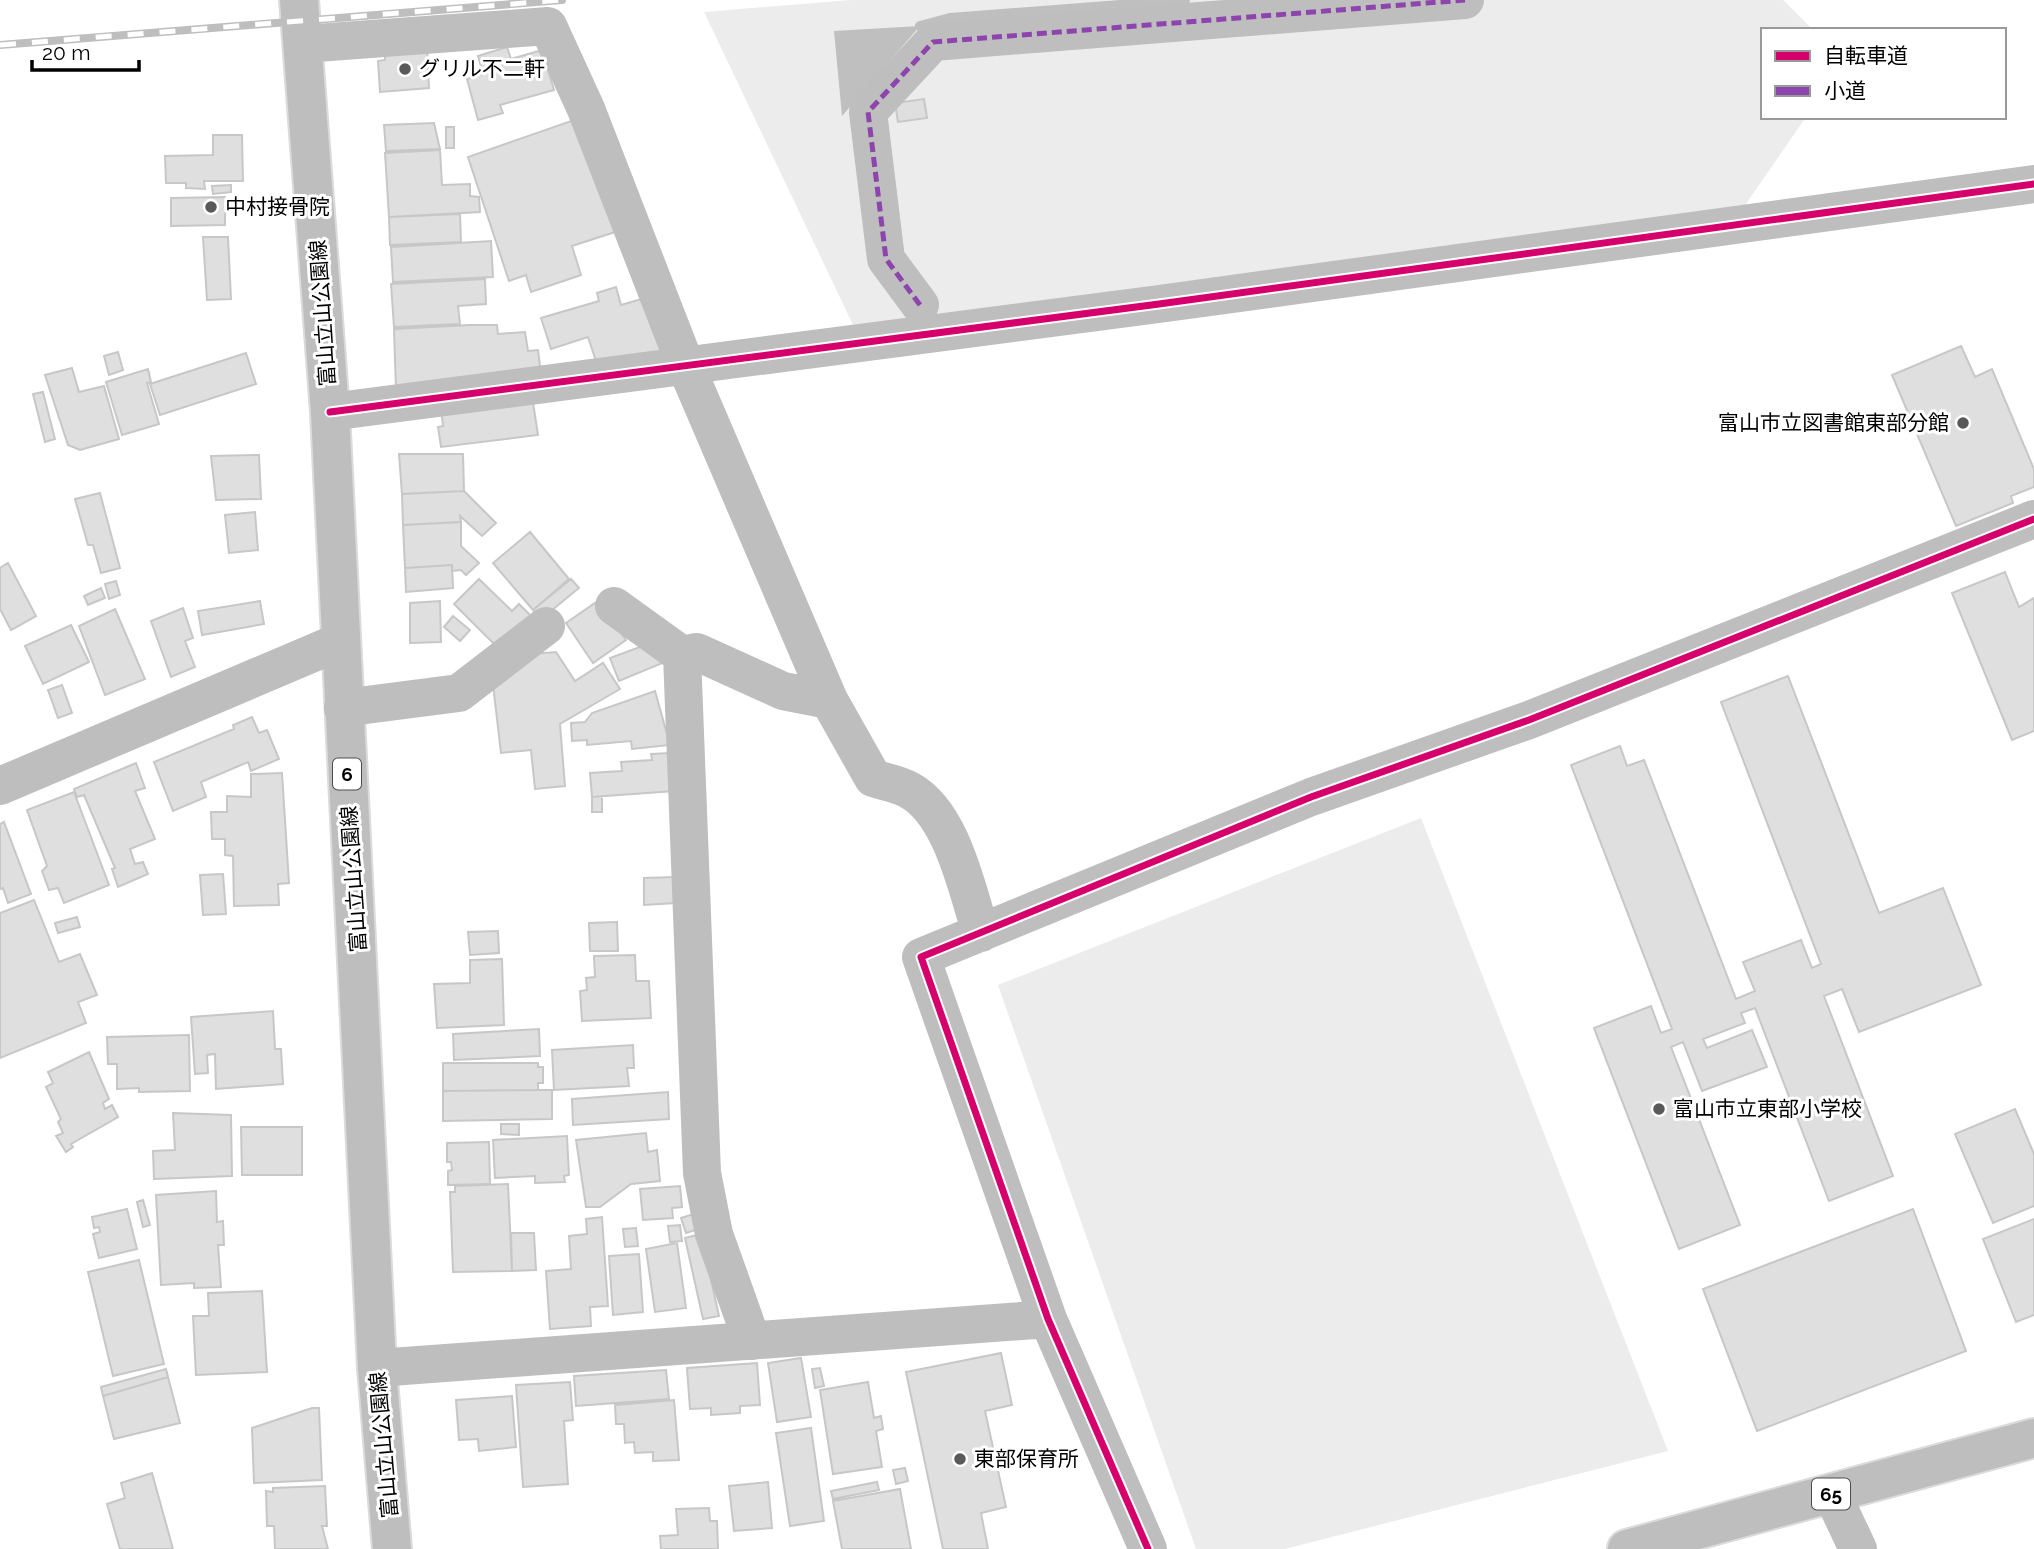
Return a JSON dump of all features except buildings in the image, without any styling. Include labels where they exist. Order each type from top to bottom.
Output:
[{"type":"street","name":"富山立山公園線","points":[[299,0],[330,412],[339,642],[359,962],[377,1368],[392,1549]]},
{"type":"street","points":[[920,305],[886,259],[868,111],[933,42],[1465,0]]},
{"type":"street","points":[[303,44],[548,26],[586,109],[685,364],[829,700],[873,778],[910,790],[939,816],[964,877],[981,933]]},
{"type":"street","points":[[330,412],[1159,304],[2034,184]]},
{"type":"street","points":[[1148,1549],[1048,1319],[921,957],[1311,797],[1529,720],[2034,519]]},
{"type":"street","points":[[614,606],[682,654],[697,652],[783,691],[829,700]]},
{"type":"street","points":[[343,708],[458,693],[546,626]]},
{"type":"street","points":[[0,786],[339,642]]},
{"type":"street","points":[[682,654],[702,1174],[714,1234],[752,1340]]},
{"type":"street","points":[[377,1368],[1048,1319]]},
{"type":"street","name":"65","points":[[1627,1549],[2034,1438]]},
{"type":"street","points":[[1832,1494],[1858,1549]]},
{"type":"shaded area","points":[[851,0],[1783,0],[1811,28],[1761,28],[1761,119],[1805,119],[1739,214],[854,327],[704,12]]},
{"type":"shaded area","points":[[920,26],[842,116],[834,31]]},
{"type":"shaded area","points":[[1421,818],[1668,1451],[1285,1549],[1196,1549],[998,985]]},
{"type":"waterway","points":[[920,26],[950,18],[1185,0]]},
{"type":"railway","points":[[0,45],[562,0]]},
{"type":"marked path","points":[[920,305],[886,259],[868,112],[933,42],[1465,0]]},
{"type":"cycle path","points":[[330,412],[1159,304],[2034,184]]},
{"type":"cycle path","points":[[1148,1549],[1048,1319],[921,957],[1311,797],[1529,720],[2034,519]]},
{"type":"place","name":"グリル不二軒","points":[[405,69]]},
{"type":"place","name":"中村接骨院","points":[[211,207]]},
{"type":"place","name":"富山市立図書館東部分館","points":[[1963,423]]},
{"type":"place","name":"富山市立東部小学校","points":[[1659,1109]]},
{"type":"place","name":"東部保育所","points":[[960,1459]]}]
